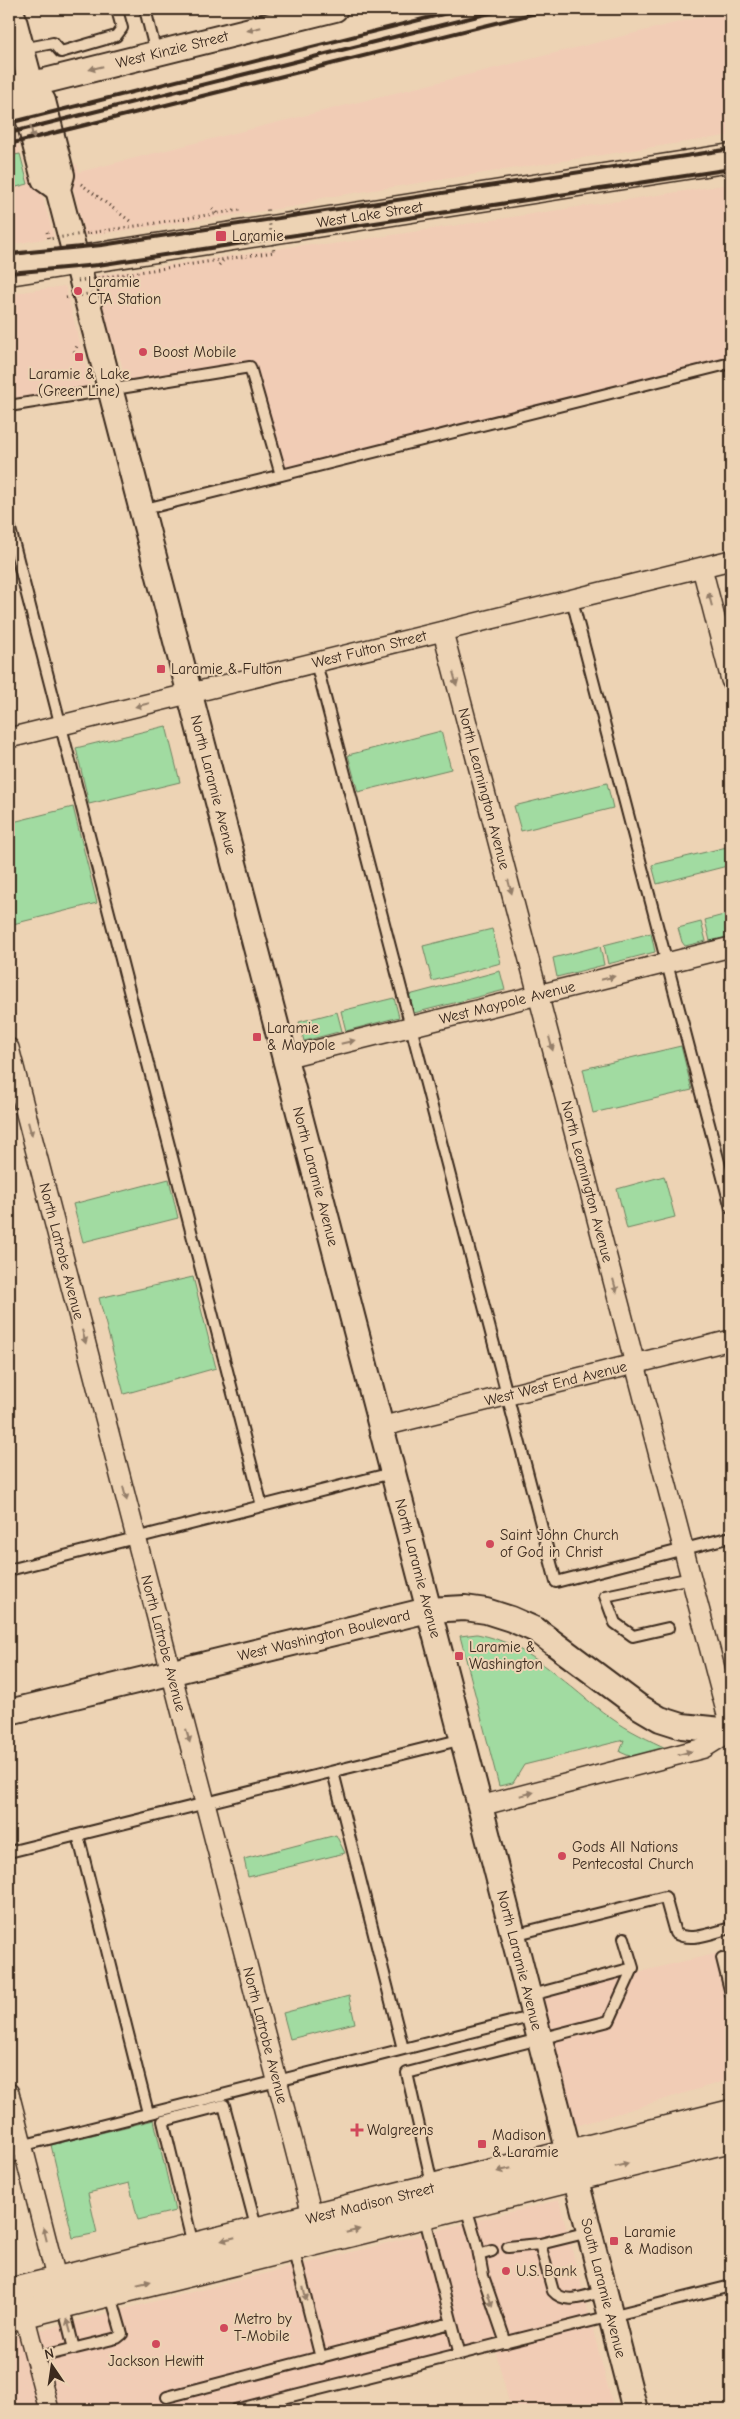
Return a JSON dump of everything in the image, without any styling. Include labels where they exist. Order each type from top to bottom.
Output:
[{"type":"main road","name":"West Lake Street","points":[[9,271],[77,270],[731,158]]},
{"type":"main road","name":"West Madison Street","points":[[15,2303],[60,2292],[194,2247],[258,2231],[316,2229],[424,2214],[462,2192],[572,2165],[731,2114]]},
{"type":"main road","name":"West Madison Street","points":[[572,2165],[731,2138]]},
{"type":"main road","name":"West Madison Street","points":[[60,2292],[110,2292],[293,2246],[316,2229],[432,2188],[462,2192]]},
{"type":"street","name":"West Kinzie Street","points":[[20,87],[156,53],[283,15],[335,9]]},
{"type":"street","name":"North Laramie Avenue","points":[[12,20],[22,49],[20,87],[43,101],[62,175],[67,185],[77,270],[480,1806],[572,2165]]},
{"type":"street","name":"West Fulton Street","points":[[9,738],[731,560]]},
{"type":"street","points":[[702,568],[731,680]]},
{"type":"street","name":"North Leamington Avenue","points":[[443,632],[731,1730]]},
{"type":"street","name":"West Maypole Avenue","points":[[284,1058],[731,947]]},
{"type":"street","name":"North Latrobe Avenue","points":[[9,1048],[316,2229]]},
{"type":"street","name":"West West End Avenue","points":[[380,1426],[731,1340]]},
{"type":"street","name":"West Washington Boulevard","points":[[9,1712],[428,1610],[465,1608],[486,1611],[512,1619],[536,1630],[638,1706],[660,1719],[682,1726],[731,1730]]},
{"type":"street","points":[[480,1806],[704,1748],[731,1730]]},
{"type":"street","points":[[9,2093],[16,2147],[60,2292]]},
{"type":"street","name":"South Laramie Avenue","points":[[572,2165],[635,2410]]},
{"type":"street","points":[[15,2303],[35,2358],[48,2410]]},
{"type":"lane","points":[[145,9],[156,53]]},
{"type":"lane","points":[[22,49],[53,44],[62,52],[116,36],[122,28],[116,10]]},
{"type":"lane","points":[[141,510],[731,363]]},
{"type":"lane","points":[[9,406],[250,367],[281,475]]},
{"type":"lane","points":[[9,525],[262,1506]]},
{"type":"lane","points":[[572,600],[731,1208]]},
{"type":"lane","points":[[316,662],[556,1582],[731,1537]]},
{"type":"lane","points":[[9,1570],[392,1473]]},
{"type":"lane","points":[[668,1628],[633,1636],[615,1623],[606,1596],[691,1578]]},
{"type":"lane","points":[[9,1852],[462,1739]]},
{"type":"lane","points":[[333,1772],[403,2049]]},
{"type":"lane","points":[[78,1835],[148,2113]]},
{"type":"lane","points":[[513,1934],[665,1897],[675,1933],[681,1937],[692,1938],[731,1928]]},
{"type":"lane","points":[[432,2188],[408,2074],[610,2021],[633,1968],[624,1938]]},
{"type":"lane","points":[[722,1958],[731,1994]]},
{"type":"lane","points":[[16,2147],[403,2049],[531,2006],[633,1968]]},
{"type":"lane","points":[[194,2247],[162,2122],[224,2106],[258,2231]]},
{"type":"lane","points":[[462,2192],[483,2276],[506,2343]]},
{"type":"lane","points":[[424,2214],[460,2355]]},
{"type":"lane","points":[[508,2247],[540,2244],[589,2232]]},
{"type":"lane","points":[[540,2244],[553,2291],[558,2296],[570,2300],[604,2291]]},
{"type":"lane","points":[[293,2246],[321,2358]]},
{"type":"lane","points":[[479,2255],[492,2251]]},
{"type":"lane","points":[[234,2410],[731,2286]]},
{"type":"lane","points":[[60,2292],[74,2349]]},
{"type":"lane","points":[[35,2358],[117,2338],[122,2334],[110,2292]]},
{"type":"lane","points":[[167,2397],[451,2323]]},
{"type":"path","points":[[67,185],[130,221]]},
{"type":"path","points":[[77,270],[274,252],[267,206],[257,208]]},
{"type":"path","points":[[212,209],[217,213]]},
{"type":"path","points":[[47,232],[49,239],[247,209]]},
{"type":"path","points":[[219,265],[223,261]]},
{"type":"path","points":[[66,298],[93,293]]},
{"type":"path","points":[[74,352],[78,346]]},
{"type":"shaded area","points":[[731,9],[731,135],[321,198],[298,206],[85,236],[68,167],[77,164],[79,172]]},
{"type":"shaded area","points":[[9,110],[26,177],[36,174],[54,237],[9,245]]},
{"type":"shaded area","points":[[731,184],[731,363],[281,475],[250,367],[127,387],[120,358],[100,322],[90,277],[310,244],[326,245]]},
{"type":"shaded area","points":[[65,286],[93,393],[9,406],[9,294]]},
{"type":"shaded area","points":[[731,1950],[731,2079],[576,2126],[526,1999]]},
{"type":"shaded area","points":[[559,2200],[614,2410],[511,2410],[495,2349],[243,2410],[9,2410],[9,2338]]},
{"type":"green space","points":[[20,154],[28,184],[9,189],[9,156]]},
{"type":"green space","points":[[166,726],[180,782],[89,804],[76,748]]},
{"type":"green space","points":[[441,731],[451,769],[358,792],[348,755]]},
{"type":"green space","points":[[607,783],[613,808],[521,831],[514,806]]},
{"type":"green space","points":[[73,807],[97,903],[9,925],[9,823]]},
{"type":"green space","points":[[731,846],[731,865],[657,884],[652,865]]},
{"type":"green space","points":[[731,913],[731,936],[710,941],[705,920]]},
{"type":"green space","points":[[701,922],[706,941],[685,946],[678,928]]},
{"type":"green space","points":[[492,929],[501,963],[432,981],[423,946]]},
{"type":"green space","points":[[651,933],[655,952],[608,964],[604,945]]},
{"type":"green space","points":[[600,946],[604,965],[557,977],[553,958]]},
{"type":"green space","points":[[500,971],[505,990],[414,1013],[409,995]]},
{"type":"green space","points":[[394,998],[399,1017],[346,1031],[341,1011]]},
{"type":"green space","points":[[337,1012],[342,1031],[304,1041],[299,1022]]},
{"type":"green space","points":[[681,1046],[692,1090],[593,1113],[583,1069]]},
{"type":"green space","points":[[664,1176],[675,1217],[627,1229],[617,1189]]},
{"type":"green space","points":[[169,1179],[178,1218],[83,1242],[73,1204]]},
{"type":"green space","points":[[193,1277],[216,1368],[124,1394],[99,1298]]},
{"type":"green space","points":[[477,1634],[497,1639],[532,1657],[618,1723],[668,1749],[634,1758],[620,1752],[624,1740],[524,1765],[513,1783],[499,1786],[460,1636]]},
{"type":"green space","points":[[336,1835],[345,1853],[248,1877],[244,1859]]},
{"type":"green space","points":[[349,1996],[355,2023],[290,2039],[283,2013]]},
{"type":"green space","points":[[154,2120],[175,2211],[138,2220],[129,2183],[88,2193],[97,2233],[73,2238],[51,2145]]},
{"type":"railway","points":[[9,123],[463,9]]},
{"type":"railway","points":[[9,133],[506,9]]},
{"type":"railway","points":[[9,144],[552,9]]},
{"type":"railway","points":[[9,254],[102,245],[731,149]]},
{"type":"railway","points":[[9,273],[98,265],[731,169]]},
{"type":"place","name":"Laramie","points":[[221,236]]},
{"type":"place","name":"Laramie CTA Station","points":[[78,291]]},
{"type":"place","name":"Boost Mobile","points":[[143,352]]},
{"type":"place","name":"Laramie & Lake (Green Line)","points":[[79,357]]},
{"type":"place","name":"Laramie & Fulton","points":[[161,669]]},
{"type":"place","name":"Laramie & Maypole","points":[[257,1037]]},
{"type":"place","name":"Saint John Church of God in Christ","points":[[490,1544]]},
{"type":"place","name":"Laramie & Washington","points":[[459,1656]]},
{"type":"place","name":"Gods All Nations Pentecostal Church","points":[[562,1856]]},
{"type":"place","name":"Walgreens","points":[[357,2130]]},
{"type":"place","name":"Madison & Laramie","points":[[482,2144]]},
{"type":"place","name":"Laramie & Madison","points":[[614,2241]]},
{"type":"place","name":"U.S. Bank","points":[[506,2271]]},
{"type":"place","name":"Metro by T-Mobile","points":[[224,2328]]},
{"type":"place","name":"Jackson Hewitt","points":[[156,2344]]}]
